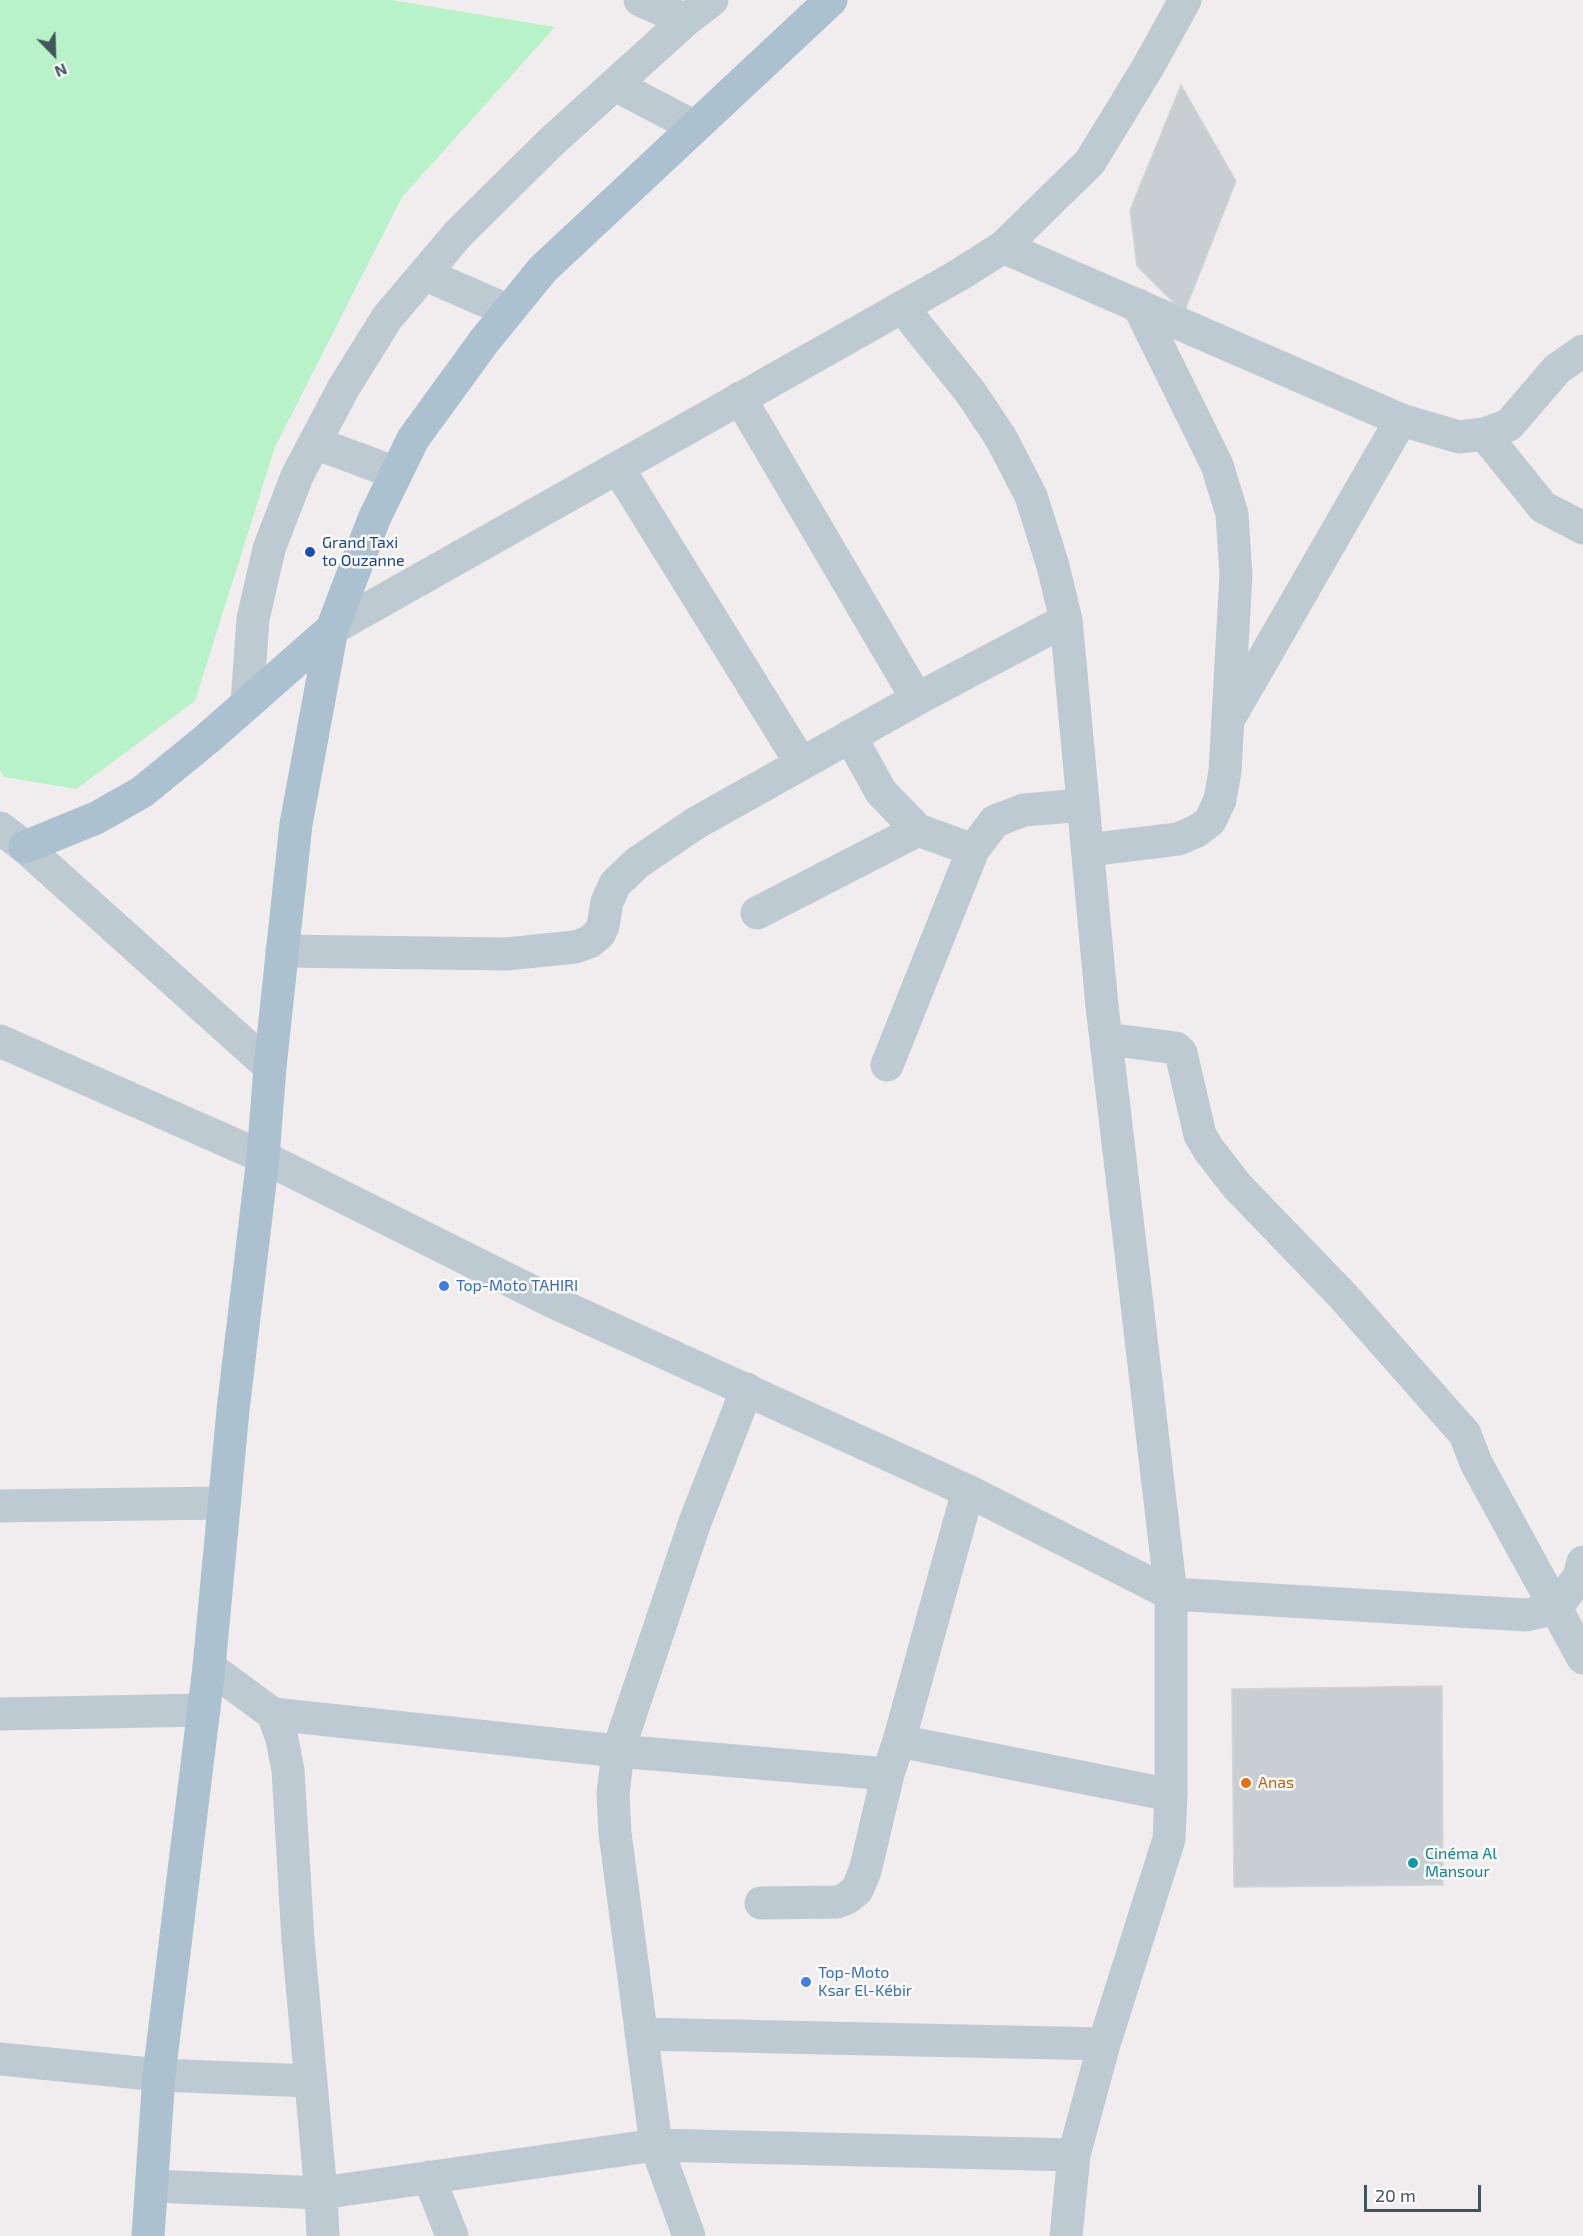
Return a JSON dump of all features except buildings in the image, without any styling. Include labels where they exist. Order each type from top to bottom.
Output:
[{"type":"main road","points":[[148,2236],[159,2075],[209,1667],[232,1410],[263,1157],[282,951],[297,824],[333,629],[374,519],[413,439],[485,340],[543,268],[831,0]]},
{"type":"main road","points":[[12,838],[96,818],[142,792],[333,629]]},
{"type":"street","points":[[640,0],[686,20]]},
{"type":"street","points":[[247,703],[253,619],[269,549],[297,476],[344,387],[387,318],[458,234],[550,143],[686,20],[712,0]]},
{"type":"street","points":[[333,629],[959,275],[1003,247],[1089,162],[1148,67],[1185,0]]},
{"type":"street","points":[[615,85],[695,127]]},
{"type":"street","points":[[1003,247],[1401,420],[1459,437],[1484,434],[1509,425],[1557,369],[1583,351]]},
{"type":"street","points":[[424,274],[509,311]]},
{"type":"street","points":[[1088,850],[1178,839],[1197,831],[1210,821],[1220,800],[1225,771],[1236,575],[1232,514],[1217,465],[1138,305]]},
{"type":"street","points":[[902,307],[971,393],[1001,438],[1031,496],[1053,566],[1066,620],[1107,1039],[1171,1594],[1169,1839],[1104,2044],[1074,2155],[1066,2236]]},
{"type":"street","points":[[740,398],[917,699]]},
{"type":"street","points":[[1227,721],[1401,420]]},
{"type":"street","points":[[1484,434],[1543,507],[1583,528]]},
{"type":"street","points":[[315,443],[396,473]]},
{"type":"street","points":[[618,468],[801,763]]},
{"type":"street","points":[[282,951],[506,954],[574,947],[589,942],[599,934],[603,926],[607,902],[615,884],[626,872],[696,822],[917,699],[1066,620]]},
{"type":"street","points":[[850,736],[881,792],[918,830],[973,850]]},
{"type":"street","points":[[887,1065],[973,850],[995,821],[1024,810],[1083,804]]},
{"type":"street","points":[[757,913],[918,830]]},
{"type":"street","points":[[12,838],[270,1067]]},
{"type":"street","points":[[1107,1039],[1176,1048],[1181,1053],[1200,1135],[1209,1150],[1237,1186],[1343,1296],[1465,1434],[1476,1464],[1583,1658]]},
{"type":"street","points":[[0,1041],[263,1157],[553,1302],[968,1491],[1171,1594],[1526,1615],[1544,1611],[1561,1601],[1579,1576],[1583,1562]]},
{"type":"street","points":[[689,2236],[656,2145],[615,1833],[612,1794],[618,1751],[695,1522],[747,1389]]},
{"type":"street","points":[[761,1903],[837,1902],[857,1890],[866,1871],[888,1774],[968,1491]]},
{"type":"street","points":[[0,1506],[225,1503]]},
{"type":"street","points":[[209,1667],[273,1713],[618,1751],[888,1774]]},
{"type":"street","points":[[0,1714],[204,1710]]},
{"type":"street","points":[[273,1713],[282,1739],[288,1770],[298,1940],[323,2236]]},
{"type":"street","points":[[899,1741],[1171,1795]]},
{"type":"street","points":[[641,2034],[1104,2044]]},
{"type":"street","points":[[0,2059],[159,2075],[310,2081]]},
{"type":"street","points":[[152,2187],[321,2193],[656,2145],[1074,2155]]},
{"type":"street","points":[[429,2177],[452,2236]]},
{"type":"green space","points":[[0,0],[392,0],[555,27],[402,197],[275,447],[195,701],[76,789],[4,777],[0,770]]},
{"type":"place","name":"Grand Taxi to Ouzanne","points":[[310,552]]},
{"type":"place","name":"Top-Moto TAHIRI","points":[[444,1286]]},
{"type":"place","name":"Anas","points":[[1246,1783]]},
{"type":"place","name":"Cinéma Al Mansour","points":[[1413,1863]]},
{"type":"place","name":"Top-Moto Ksar El-Kébir","points":[[806,1982]]}]
